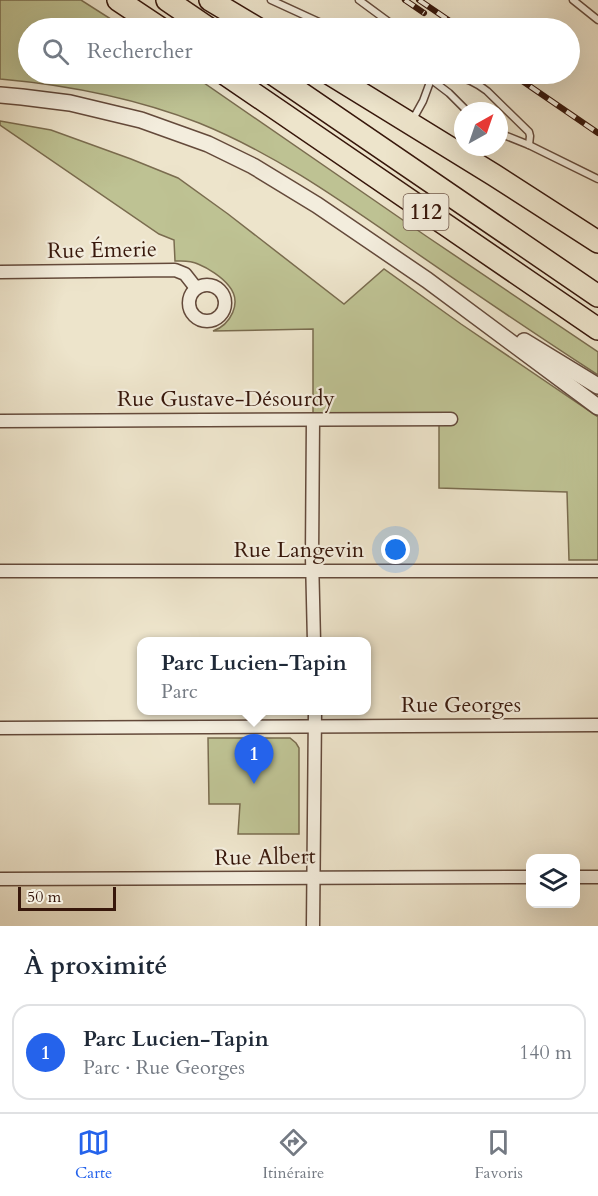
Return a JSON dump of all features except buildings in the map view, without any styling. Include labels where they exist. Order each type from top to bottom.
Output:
[{"type":"highway","points":[[110,0],[142,18]]},
{"type":"highway","points":[[118,0],[144,18]]},
{"type":"highway","points":[[167,0],[193,18]]},
{"type":"highway","points":[[210,0],[240,18]]},
{"type":"highway","name":"112","points":[[240,84],[598,329]]},
{"type":"highway","name":"112","points":[[288,84],[598,296]]},
{"type":"highway","points":[[347,84],[598,242]]},
{"type":"street","points":[[0,95],[95,108],[156,125],[208,144],[253,166],[299,193],[450,296],[598,407]]},
{"type":"street","name":"Rue Émerie","points":[[0,272],[174,270],[185,274],[196,288]]},
{"type":"street","points":[[450,296],[598,386]]},
{"type":"street","name":"Rue Gustave-Désourdy","points":[[0,421],[451,419]]},
{"type":"street","points":[[313,420],[314,637]]},
{"type":"street","name":"Rue Langevin","points":[[0,571],[598,571]]},
{"type":"street","points":[[313,926],[315,715]]},
{"type":"street","name":"Rue Georges","points":[[0,728],[598,726]]},
{"type":"street","name":"Rue Albert","points":[[0,879],[526,877]]},
{"type":"street","points":[[580,877],[598,877]]},
{"type":"lane","points":[[272,0],[311,18]]},
{"type":"lane","points":[[359,0],[383,18]]},
{"type":"lane","points":[[573,0],[598,20]]},
{"type":"lane","points":[[411,123],[429,84]]},
{"type":"lane","points":[[440,84],[458,102]]},
{"type":"lane","points":[[476,84],[487,91],[529,132],[529,145]]},
{"type":"lane","points":[[508,137],[598,179]]},
{"type":"green space","points":[[0,0],[81,0],[109,18],[18,18],[18,81],[0,79]]},
{"type":"green space","points":[[42,84],[206,84],[598,352],[598,375],[329,193],[253,148],[199,123],[150,106]]},
{"type":"green space","points":[[0,121],[51,130],[178,178],[344,304],[384,269],[598,417],[598,560],[569,560],[567,492],[439,488],[439,419],[313,420],[313,329],[213,331],[225,324],[235,306],[233,293],[219,276],[195,263],[175,261],[174,240],[159,234],[0,125]]},
{"type":"green space","points":[[208,738],[290,738],[296,743],[299,748],[299,834],[238,834],[240,804],[209,804]]},
{"type":"railway","points":[[405,0],[424,13]]},
{"type":"railway","points":[[419,0],[445,18]]},
{"type":"railway","points":[[527,84],[598,133]]},
{"type":"place","name":"Parc Lucien-Tapin","points":[[254,784]]}]
